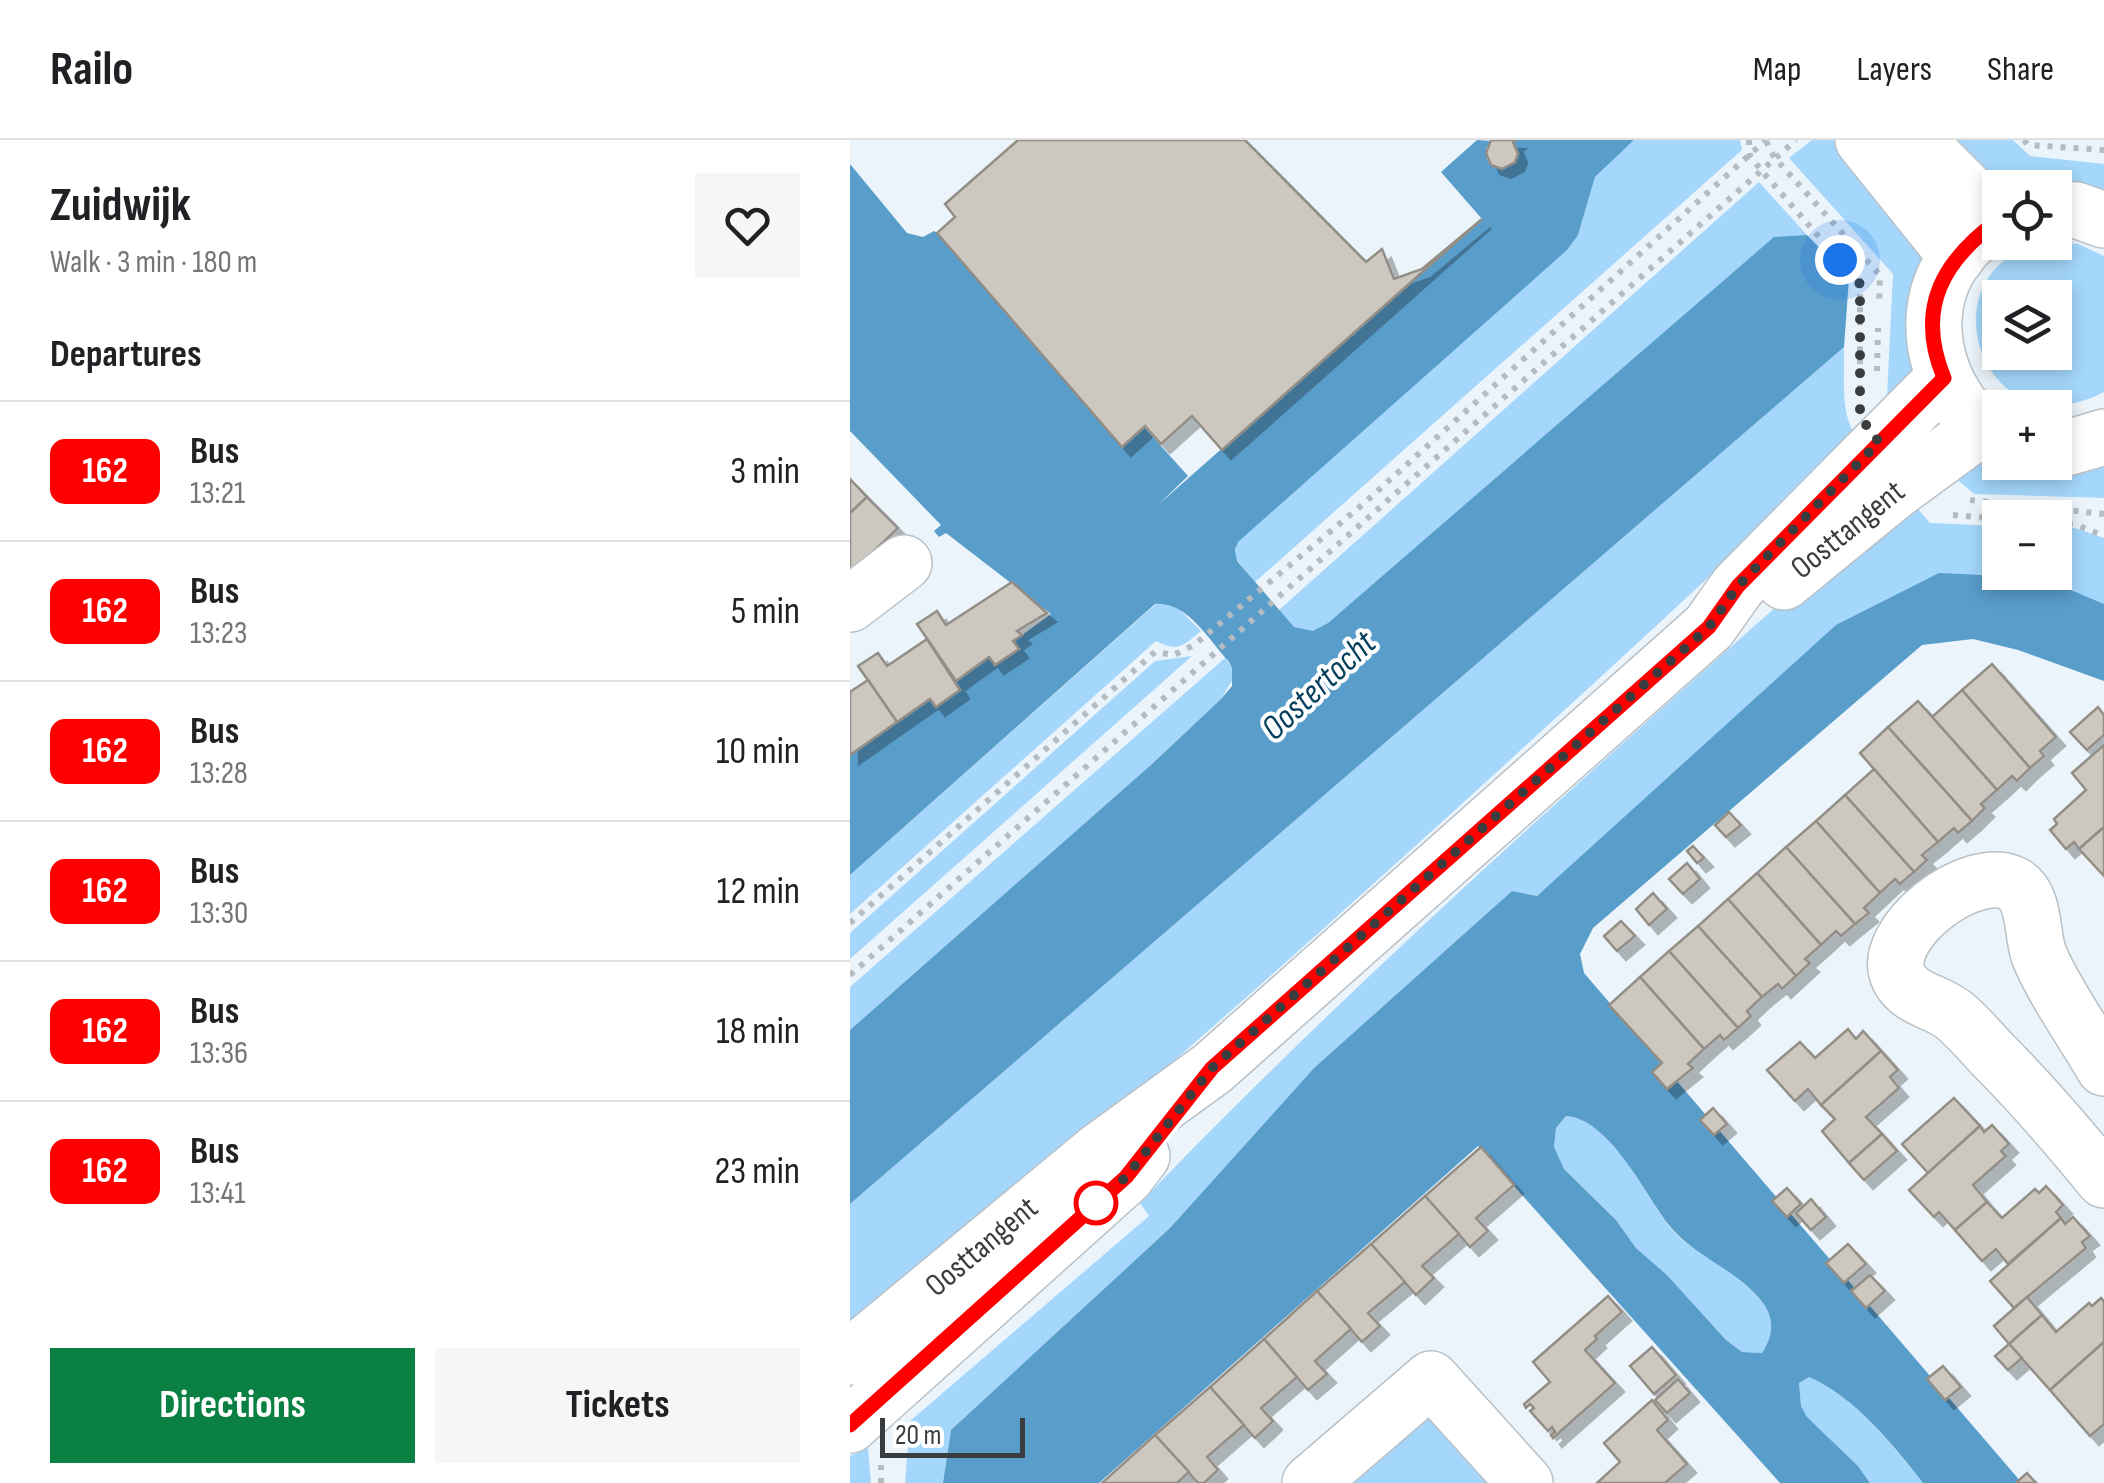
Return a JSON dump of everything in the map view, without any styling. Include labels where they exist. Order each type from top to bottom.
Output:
[{"type":"main road","points":[[1882,141],[1971,221],[1935,304],[1933,339],[1944,378],[1960,406],[1982,423]]},
{"type":"main road","points":[[2072,210],[2104,220]]},
{"type":"main road","name":"Oosttangent","points":[[850,1357],[1100,1150],[1212,1068],[1709,627],[1758,603],[1894,461],[1944,378]]},
{"type":"main road","name":"Oosttangent","points":[[1894,461],[1982,434]]},
{"type":"main road","points":[[2072,447],[2104,437]]},
{"type":"main road","points":[[850,604],[904,563]]},
{"type":"main road","points":[[2104,1068],[2039,956],[2026,895],[2012,884],[1992,879],[1961,887],[1928,911],[1896,949],[1894,964],[1905,987],[1953,1014],[2048,1111],[2104,1180]]},
{"type":"main road","name":"Oosttangent","points":[[850,1425],[1126,1177],[1212,1068]]},
{"type":"main road","points":[[1310,1483],[1431,1380],[1525,1483]]},
{"type":"path","points":[[1749,140],[1750,156],[1860,284],[1860,417],[1940,514],[1982,517]]},
{"type":"path","points":[[850,923],[1155,652],[1174,655],[1194,645],[1362,505],[1765,140],[1774,158],[1880,276],[1877,382]]},
{"type":"path","points":[[850,975],[1796,140]]},
{"type":"path","points":[[2024,140],[2028,145],[2104,150]]},
{"type":"path","points":[[1965,500],[2104,514]]},
{"type":"path","points":[[2072,525],[2104,536]]},
{"type":"shaded area","points":[[1634,140],[1740,140],[1742,150],[1255,582],[1235,558],[1240,539],[1578,235],[1595,177]]},
{"type":"shaded area","points":[[1812,140],[1845,140],[1925,254],[1921,355],[1891,407],[1887,397],[1893,274],[1789,158]]},
{"type":"shaded area","points":[[1938,140],[2013,140],[2030,156],[2104,164],[2104,192],[2072,187],[2072,170],[1983,170]]},
{"type":"shaded area","points":[[1759,182],[1807,235],[1774,238],[1328,623],[1313,632],[1294,628],[1279,610]]},
{"type":"shaded area","points":[[2072,243],[2104,256],[2104,392],[2072,401],[2072,390],[2013,390],[1996,377],[1992,370],[2072,370],[2072,280],[1987,280],[2007,260],[2072,260]]},
{"type":"shaded area","points":[[1982,295],[1982,351],[1980,347],[1976,313]]},
{"type":"shaded area","points":[[1844,347],[1845,407],[1858,439],[1236,1007],[850,1333],[850,1204]]},
{"type":"shaded area","points":[[1982,459],[1982,480],[2072,480],[2072,463],[2104,464],[2104,498],[1974,494],[1952,475],[1963,464]]},
{"type":"shaded area","points":[[1904,493],[1930,523],[1982,525],[1982,580],[1536,896],[1512,891],[1314,1068],[1170,1228],[951,1430],[943,1483],[905,1483],[910,1421],[1149,1216],[1140,1203],[1231,1110],[1419,929]]},
{"type":"shaded area","points":[[2072,528],[2104,538],[2104,604],[2071,590]]},
{"type":"shaded area","points":[[1157,603],[1174,604],[1201,631],[1180,646],[1156,641],[850,914],[850,875]]},
{"type":"shaded area","points":[[1192,656],[850,959],[850,933],[1155,661]]},
{"type":"shaded area","points":[[1225,658],[1233,679],[1221,699],[850,1030],[850,987]]},
{"type":"shaded area","points":[[1566,1116],[1582,1120],[1611,1143],[1678,1236],[1742,1281],[1763,1303],[1771,1328],[1762,1353],[1742,1352],[1726,1340],[1564,1169],[1554,1148],[1556,1128]]},
{"type":"shaded area","points":[[1809,1377],[1857,1409],[1923,1483],[1870,1483],[1858,1466],[1807,1417],[1801,1406],[1799,1383]]},
{"type":"shaded area","points":[[1431,1411],[1495,1483],[1349,1483]]},
{"type":"shaded area","points":[[868,1448],[871,1483],[850,1483],[850,1456]]},
{"type":"water","name":"Oostertocht","points":[[1477,140],[1491,141],[1486,148],[1487,160],[1502,169],[1517,159],[1513,142],[1516,140],[1634,140],[1595,177],[1578,235],[1567,250],[1238,542],[1237,561],[1294,627],[1313,631],[1328,623],[1774,237],[1807,235],[1849,278],[1844,347],[850,1204],[850,1030],[1221,699],[1232,686],[1232,668],[1187,615],[1155,604],[850,875],[850,755],[930,699],[936,706],[960,690],[955,682],[989,658],[995,665],[1018,650],[1014,641],[1051,614],[946,533],[939,537],[934,531],[941,525],[850,431],[850,164],[907,233],[923,237],[937,233],[1121,446],[1144,427],[1188,476],[1158,505],[1482,219],[1441,172]]},
{"type":"water","points":[[1939,573],[1982,575],[1982,590],[2071,590],[2104,604],[2104,681],[2018,650],[1973,639],[1922,645],[1593,928],[1580,954],[1584,973],[2022,1483],[1923,1483],[1857,1409],[1809,1377],[1799,1383],[1801,1406],[1807,1417],[1858,1466],[1870,1483],[1780,1483],[1478,1146],[1099,1483],[943,1483],[951,1430],[1170,1228],[1314,1068],[1512,891],[1537,896],[1836,625]],"holes":[[[1566,1116],[1597,1130],[1624,1159],[1678,1236],[1742,1281],[1763,1303],[1771,1328],[1762,1353],[1742,1352],[1726,1340],[1564,1169],[1554,1147],[1556,1128]]]},
{"type":"building","points":[[1018,140],[1245,140],[1366,262],[1382,249],[1394,279],[1422,269],[1482,219],[1222,450],[1192,416],[1161,444],[1145,426],[1122,447],[937,233],[955,217],[945,204]]},
{"type":"building","points":[[1491,140],[1516,140],[1515,162],[1502,169],[1491,165],[1486,153]]},
{"type":"building","points":[[850,479],[867,497],[850,513]]},
{"type":"building","points":[[867,497],[898,528],[850,574],[850,513]]},
{"type":"building","points":[[1012,582],[1047,613],[1017,631],[1022,635],[1013,641],[1019,649],[995,665],[989,657],[956,681],[917,624],[937,611],[946,625]]},
{"type":"building","points":[[927,639],[960,690],[936,707],[930,699],[897,722],[858,666],[878,653],[887,666]]},
{"type":"building","points":[[1992,664],[2056,737],[2040,751],[2044,756],[2030,768],[1962,690]]},
{"type":"building","points":[[868,680],[897,722],[850,755],[850,692]]},
{"type":"building","points":[[1962,690],[2030,768],[2017,781],[2012,776],[1997,790],[1932,717]]},
{"type":"building","points":[[1918,701],[1997,790],[1981,804],[1985,808],[1972,821],[1888,727]]},
{"type":"building","points":[[2098,707],[2104,715],[2104,735],[2087,750],[2070,732]]},
{"type":"building","points":[[1888,727],[1972,821],[1958,833],[1954,828],[1938,842],[1860,753]]},
{"type":"building","points":[[2104,745],[2104,827],[2079,849],[2074,842],[2066,849],[2050,830],[2057,824],[2054,819],[2086,790],[2072,773]]},
{"type":"building","points":[[1874,769],[1938,842],[1922,855],[1927,860],[1914,872],[1845,795]]},
{"type":"building","points":[[1845,795],[1914,872],[1900,884],[1895,879],[1880,893],[1816,821]]},
{"type":"building","points":[[1729,812],[1741,825],[1726,837],[1715,825]]},
{"type":"building","points":[[1816,821],[1880,893],[1864,908],[1869,913],[1855,924],[1786,847]]},
{"type":"building","points":[[2104,827],[2104,876],[2079,849]]},
{"type":"building","points":[[1693,846],[1704,858],[1697,863],[1687,851]]},
{"type":"building","points":[[1786,847],[1855,924],[1841,936],[1836,931],[1821,945],[1757,873]]},
{"type":"building","points":[[1687,863],[1700,879],[1683,894],[1669,879]]},
{"type":"building","points":[[1757,873],[1821,945],[1805,959],[1810,963],[1796,976],[1728,899]]},
{"type":"building","points":[[1653,893],[1667,909],[1649,925],[1636,909]]},
{"type":"building","points":[[1728,899],[1796,976],[1782,989],[1778,984],[1762,997],[1698,926]]},
{"type":"building","points":[[1621,921],[1635,936],[1617,951],[1604,936]]},
{"type":"building","points":[[1698,926],[1762,997],[1747,1011],[1751,1016],[1738,1028],[1669,951]]},
{"type":"building","points":[[1669,951],[1738,1028],[1724,1040],[1720,1035],[1704,1049],[1640,977]]},
{"type":"building","points":[[1640,977],[1704,1049],[1688,1064],[1693,1068],[1667,1089],[1652,1072],[1662,1063],[1609,1005]]},
{"type":"building","points":[[1848,1029],[1856,1039],[1863,1031],[1881,1051],[1821,1105],[1808,1089],[1795,1101],[1767,1070],[1800,1042],[1815,1058]]},
{"type":"building","points":[[1881,1051],[1898,1070],[1890,1077],[1899,1088],[1866,1117],[1882,1134],[1849,1163],[1822,1131],[1835,1119],[1821,1105]]},
{"type":"building","points":[[1954,1098],[1980,1126],[1928,1173],[1902,1144]]},
{"type":"building","points":[[1713,1108],[1727,1124],[1714,1135],[1700,1120]]},
{"type":"building","points":[[1992,1125],[2009,1144],[2001,1151],[2006,1156],[1973,1185],[1987,1202],[1955,1230],[1939,1212],[1934,1217],[1909,1190],[1980,1126],[1984,1132]]},
{"type":"building","points":[[1882,1134],[1897,1151],[1864,1180],[1849,1163]]},
{"type":"building","points":[[1481,1147],[1514,1185],[1476,1218],[1488,1231],[1470,1247],[1425,1196]]},
{"type":"building","points":[[2046,1186],[2063,1205],[2056,1212],[2061,1218],[2008,1264],[1996,1249],[1982,1261],[1955,1230],[1987,1202],[2002,1218],[2035,1189],[2039,1193]]},
{"type":"building","points":[[1787,1188],[1801,1204],[1787,1217],[1772,1201]]},
{"type":"building","points":[[1425,1196],[1459,1234],[1422,1266],[1434,1278],[1416,1295],[1371,1244]]},
{"type":"building","points":[[1811,1199],[1826,1217],[1811,1230],[1796,1213]]},
{"type":"building","points":[[2073,1217],[2090,1236],[2082,1242],[2086,1248],[2014,1308],[1990,1281],[2061,1218],[2065,1224]]},
{"type":"building","points":[[1371,1244],[1405,1282],[1368,1313],[1380,1326],[1362,1342],[1317,1291]]},
{"type":"building","points":[[1848,1244],[1866,1264],[1844,1283],[1826,1263]]},
{"type":"building","points":[[1870,1275],[1885,1291],[1866,1308],[1851,1291]]},
{"type":"building","points":[[1317,1291],[1351,1329],[1315,1361],[1327,1374],[1308,1390],[1264,1339]]},
{"type":"building","points":[[1608,1296],[1622,1312],[1585,1350],[1615,1383],[1553,1438],[1552,1427],[1548,1431],[1530,1411],[1534,1408],[1524,1404],[1550,1382],[1533,1362]]},
{"type":"building","points":[[2027,1297],[2042,1315],[2009,1344],[1994,1326]]},
{"type":"building","points":[[2101,1298],[2104,1342],[2050,1390],[2009,1344],[2042,1315],[2056,1332],[2089,1303],[2092,1306]]},
{"type":"building","points":[[1264,1339],[1297,1377],[1261,1408],[1273,1421],[1255,1438],[1210,1387]]},
{"type":"building","points":[[2104,1342],[2104,1424],[2090,1436],[2050,1390]]},
{"type":"building","points":[[2009,1344],[2022,1358],[2008,1370],[1995,1356]]},
{"type":"building","points":[[1652,1347],[1676,1375],[1654,1394],[1630,1366]]},
{"type":"building","points":[[1943,1366],[1961,1387],[1945,1400],[1927,1379]]},
{"type":"building","points":[[1678,1379],[1690,1393],[1667,1413],[1655,1400]]},
{"type":"building","points":[[1210,1387],[1244,1425],[1207,1457],[1218,1470],[1204,1483],[1198,1483],[1155,1435]]},
{"type":"building","points":[[1652,1400],[1668,1420],[1657,1430],[1687,1464],[1665,1483],[1597,1483],[1620,1462],[1604,1443]]},
{"type":"building","points":[[1155,1435],[1189,1472],[1177,1483],[1102,1483]]},
{"type":"building","points":[[2027,1473],[2036,1483],[2017,1482]]},
{"type":"bus line","name":"162","points":[[850,1425],[1126,1177],[1212,1068],[1709,627],[1738,586],[1944,378],[1933,339],[1935,304],[1947,270],[1982,232]]},
{"type":"route","points":[[1096,1203],[1126,1177],[1212,1068],[1709,627],[1738,586],[1879,442],[1860,417],[1860,284],[1840,260]]}]
